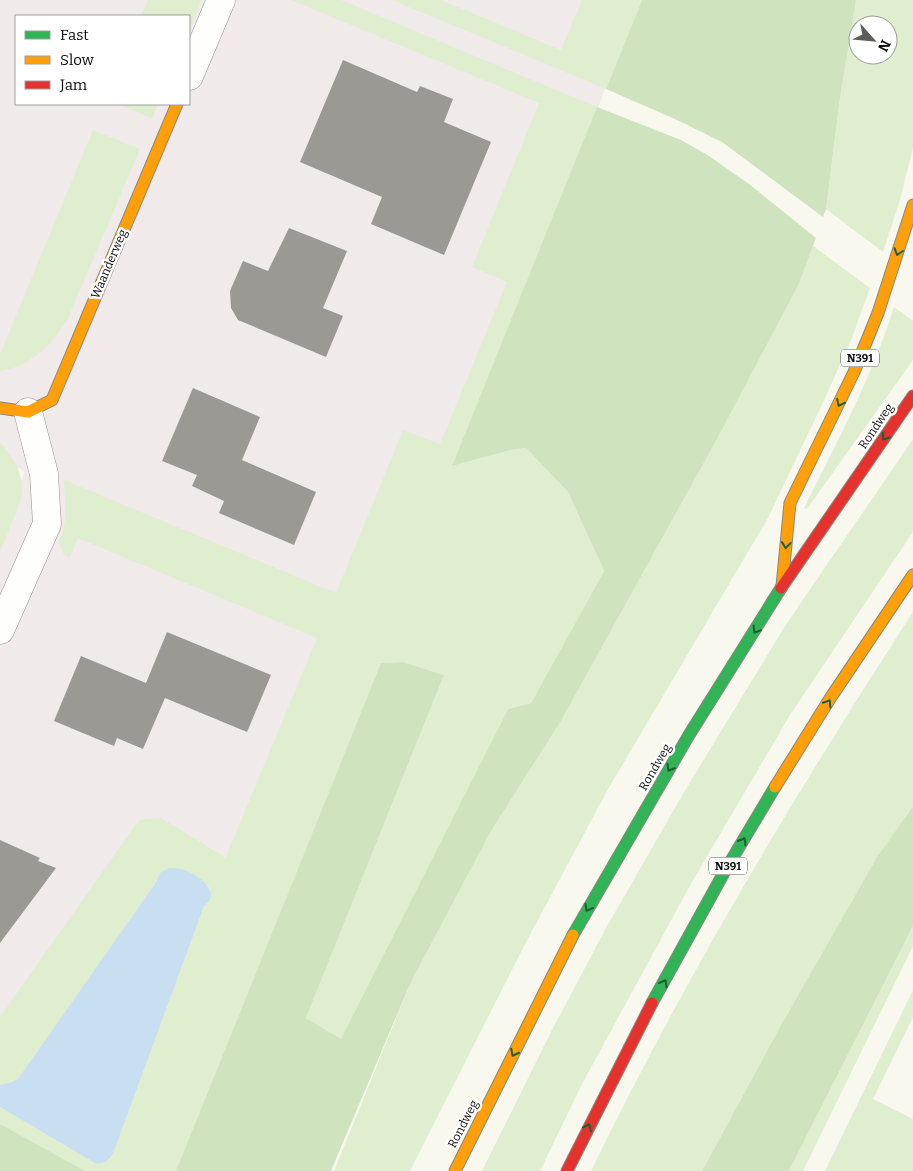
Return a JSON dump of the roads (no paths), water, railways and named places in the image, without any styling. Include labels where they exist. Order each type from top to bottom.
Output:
[{"type":"main road","name":"Waanderweg","points":[[28,412],[52,400],[177,105]]},
{"type":"main road","name":"N391","points":[[781,588],[790,503],[854,372],[878,313],[913,205]]},
{"type":"main road","name":"Rondweg","points":[[455,1171],[577,927],[689,735],[781,588],[913,396]]},
{"type":"main road","points":[[0,408],[28,412]]},
{"type":"main road","name":"N391","points":[[567,1171],[607,1089],[713,891],[788,764],[913,575]]},
{"type":"street","points":[[190,74],[221,0]]},
{"type":"street","points":[[0,630],[47,524],[44,474],[28,412]]},
{"type":"water","points":[[169,868],[182,869],[194,875],[206,884],[210,889],[211,895],[204,906],[114,1151],[107,1161],[95,1163],[0,1107],[0,1085],[18,1079],[157,881],[160,873]]}]
